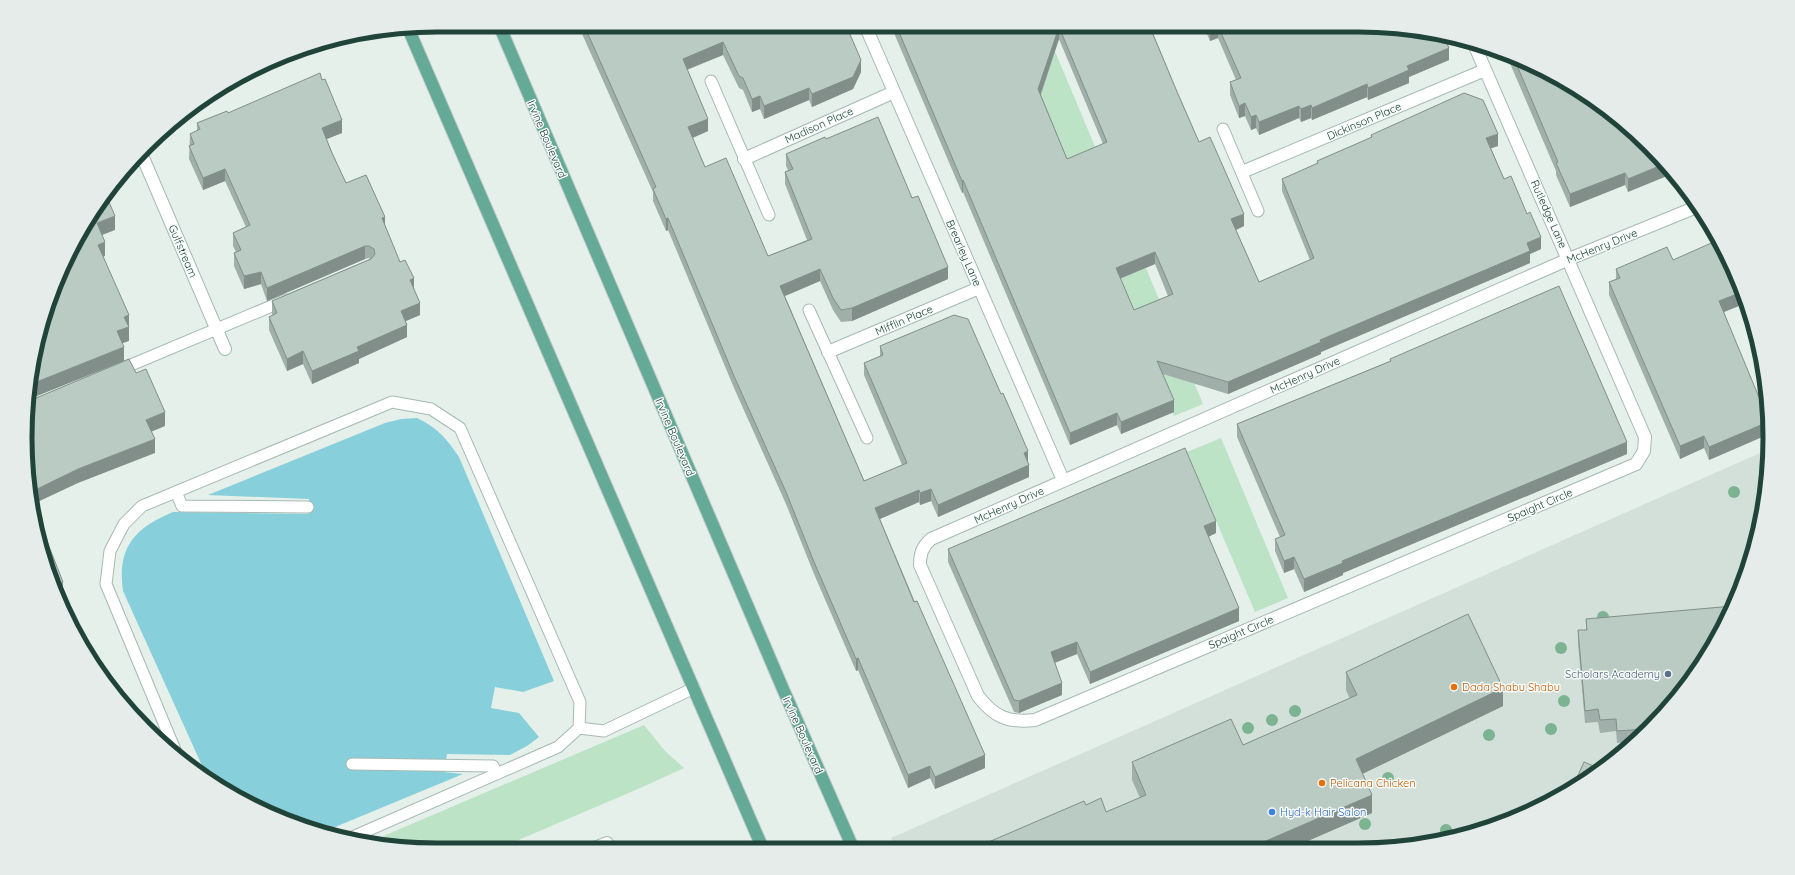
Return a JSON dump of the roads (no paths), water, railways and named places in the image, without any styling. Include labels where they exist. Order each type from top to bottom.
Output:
[{"type":"main road","name":"Irvine Boulevard","points":[[501,32],[782,689],[851,843]]},
{"type":"main road","points":[[410,33],[760,843]]},
{"type":"street","name":"Brearley Lane","points":[[868,32],[1063,480]]},
{"type":"street","name":"Rutledge Lane","points":[[1477,51],[1569,259],[1645,437],[1644,451]]},
{"type":"street","name":"Dickinson Place","points":[[1242,172],[1485,70]]},
{"type":"street","name":"Madison Place","points":[[744,159],[894,92]]},
{"type":"street","name":"Gulfstream","points":[[144,159],[225,349]]},
{"type":"street","name":"McHenry Drive","points":[[920,555],[925,545],[931,539],[1569,259],[1692,208]]},
{"type":"street","name":"Mifflin Place","points":[[828,352],[979,288]]},
{"type":"street","name":"Spaight Circle","points":[[920,555],[920,565],[978,696],[987,708],[998,715],[1010,720],[1034,720],[1636,464],[1644,451]]},
{"type":"lane","points":[[711,81],[768,215]]},
{"type":"lane","points":[[1223,129],[1258,211]]},
{"type":"lane","points":[[107,375],[296,296]]},
{"type":"lane","points":[[809,310],[867,438]]},
{"type":"lane","points":[[173,744],[106,584],[110,551],[124,524],[142,506],[392,402],[431,409],[460,428],[580,702],[579,728],[558,747],[357,835]]},
{"type":"lane","points":[[176,492],[182,506],[308,507]]},
{"type":"lane","points":[[579,728],[604,731],[694,688]]},
{"type":"lane","points":[[352,764],[493,766],[497,774]]},
{"type":"water","points":[[417,418],[431,426],[441,434],[459,457],[554,681],[523,692],[495,687],[491,708],[519,713],[539,737],[527,746],[510,755],[447,754],[444,772],[463,774],[331,829],[282,812],[258,801],[235,789],[203,768],[123,591],[123,563],[126,551],[131,541],[138,533],[159,518],[173,512],[308,514],[309,499],[208,495],[385,423],[401,419]]},
{"type":"place","name":"Scholars Academy","points":[[1668,674]]},
{"type":"place","name":"Dada Shabu Shabu","points":[[1454,687]]},
{"type":"place","name":"Pelicana Chicken","points":[[1322,783]]},
{"type":"place","name":"Hyd-k Hair Salon","points":[[1272,812]]}]
